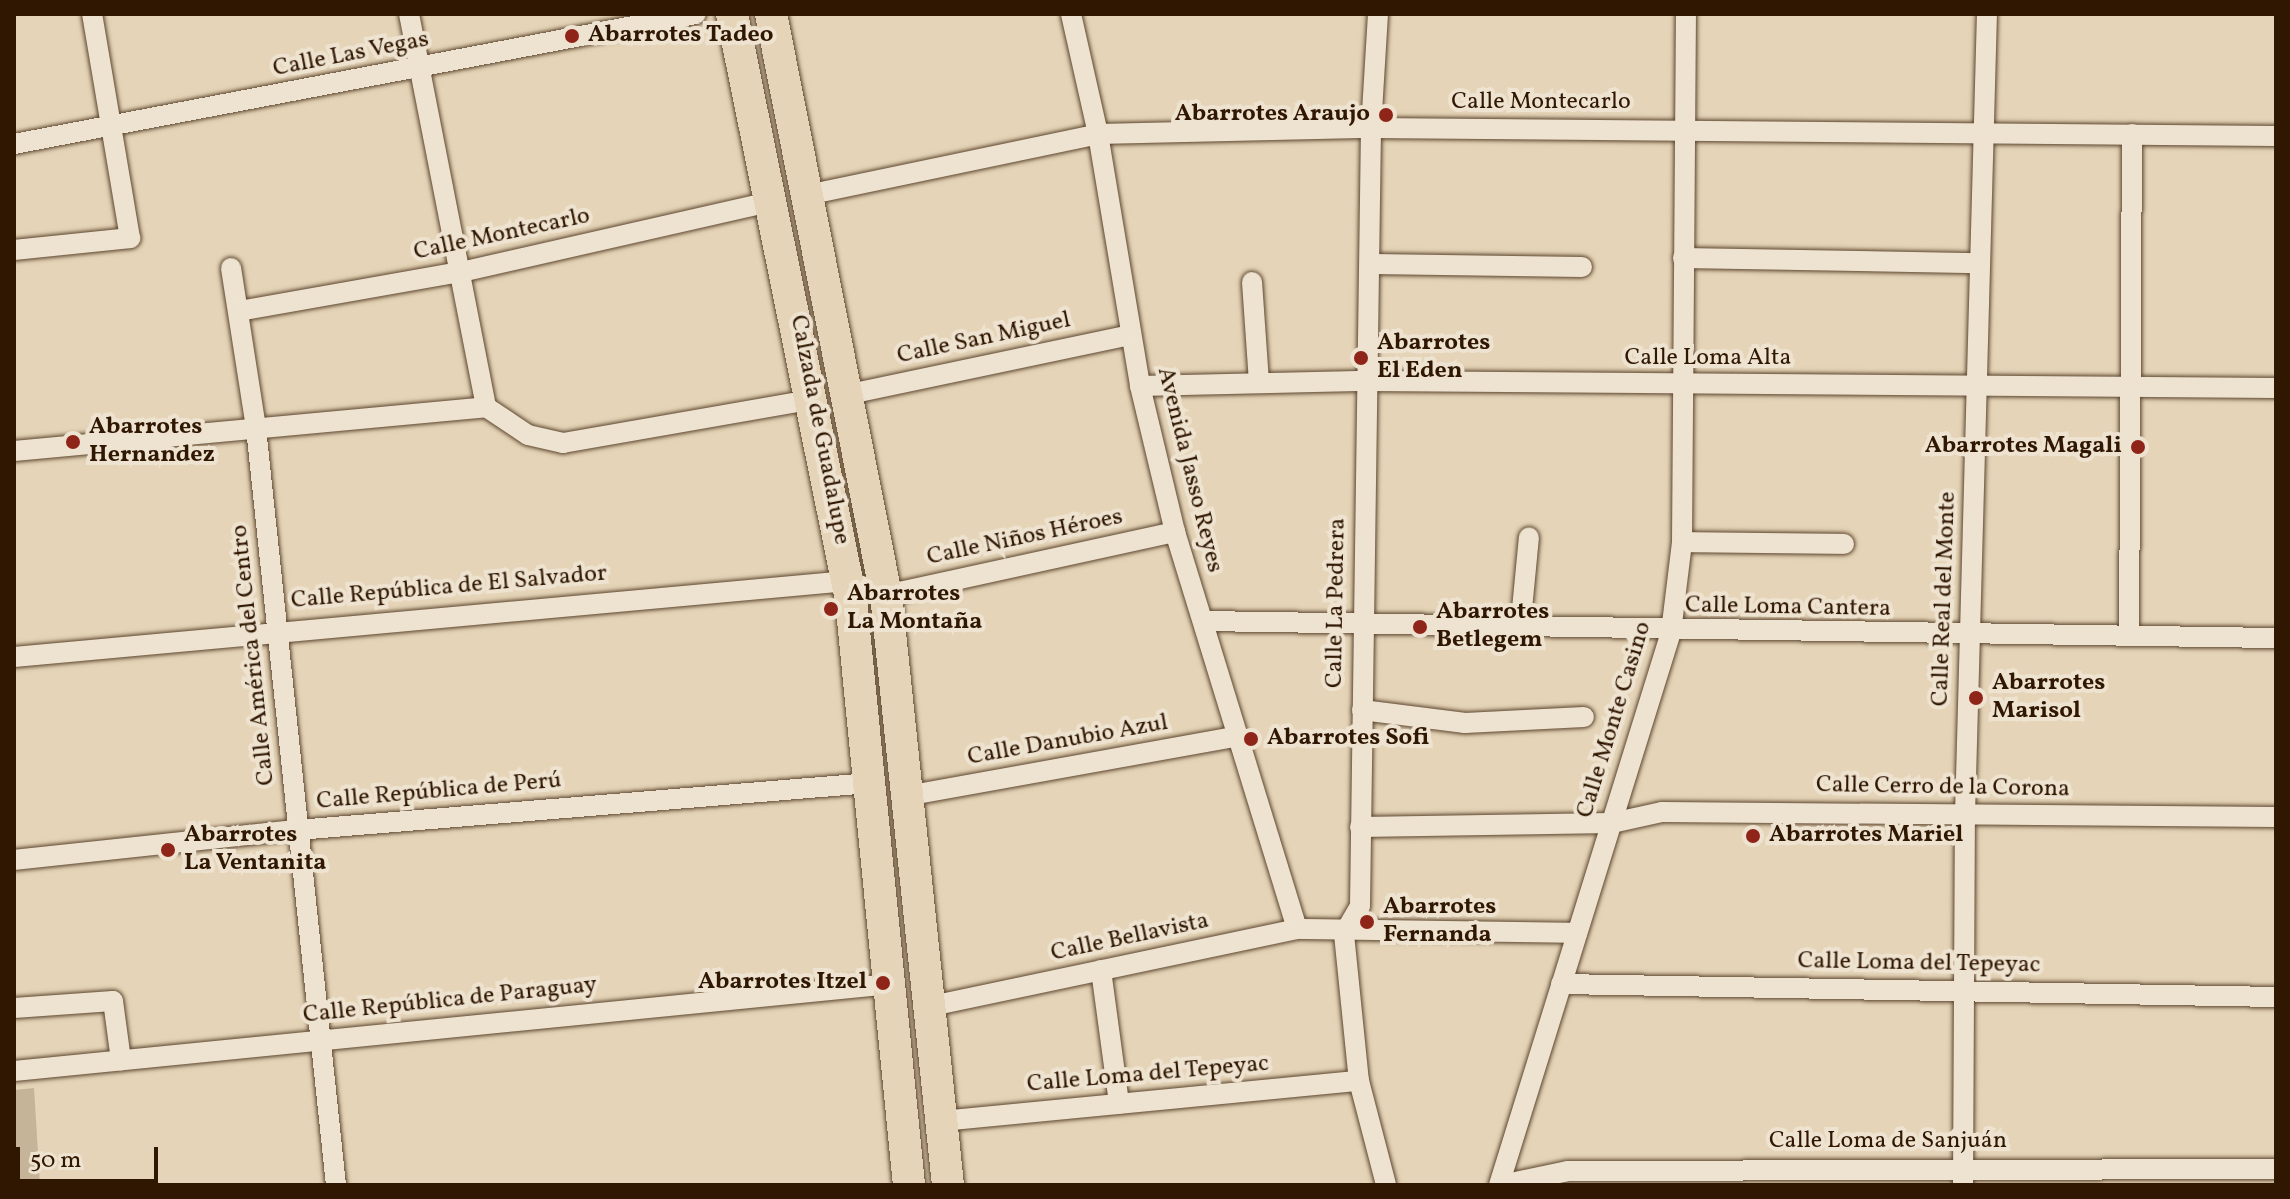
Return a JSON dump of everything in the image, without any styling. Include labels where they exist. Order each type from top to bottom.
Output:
[{"type":"main road","name":"Calzada de Guadalupe","points":[[732,14],[815,399],[848,581],[909,1185]]},
{"type":"main road","name":"Calzada de Guadalupe","points":[[771,14],[812,194],[886,595],[948,1185]]},
{"type":"street","points":[[14,250],[130,238],[92,14]]},
{"type":"street","points":[[409,14],[486,407]]},
{"type":"street","name":"Calle Las Vegas","points":[[14,144],[696,14]]},
{"type":"street","name":"Avenida Jasso Reyes","points":[[1071,14],[1098,134],[1129,335],[1175,532],[1297,929]]},
{"type":"street","name":"Calle La Pedrera","points":[[1378,14],[1371,128],[1372,264],[1361,627],[1360,906],[1344,934],[1359,1081],[1386,1185]]},
{"type":"street","name":"Calle Monte Casino","points":[[1500,1185],[1671,632],[1682,542],[1680,385],[1688,130],[1686,14]]},
{"type":"street","name":"Calle Real del Monte","points":[[1963,1176],[1965,815],[1980,263],[1987,133],[1987,14]]},
{"type":"street","name":"Calle Montecarlo","points":[[812,194],[1098,134],[1371,128],[2276,136]]},
{"type":"street","points":[[2129,636],[2132,134]]},
{"type":"street","name":"Calle Montecarlo","points":[[239,311],[461,272],[774,201]]},
{"type":"street","points":[[1683,258],[1980,263]]},
{"type":"street","points":[[1372,264],[1582,267]]},
{"type":"street","name":"Calle América del Centro","points":[[231,268],[256,428],[318,1040],[336,1185]]},
{"type":"street","points":[[1252,282],[1259,383]]},
{"type":"street","name":"Calle San Miguel","points":[[850,394],[1129,335]]},
{"type":"street","name":"Calle Loma Alta","points":[[1140,386],[1369,381],[2276,388]]},
{"type":"street","points":[[14,451],[486,407],[528,435],[563,443],[815,399]]},
{"type":"street","name":"Calle Niños Héroes","points":[[886,595],[1175,532]]},
{"type":"street","points":[[1520,630],[1529,537]]},
{"type":"street","points":[[1682,542],[1844,544]]},
{"type":"street","name":"Calle República de El Salvador","points":[[14,657],[278,630],[848,581],[886,595]]},
{"type":"street","name":"Calle Loma Cantera","points":[[1203,621],[1520,630],[2276,638]]},
{"type":"street","points":[[1362,710],[1465,723],[1584,717]]},
{"type":"street","name":"Calle Danubio Azul","points":[[906,796],[1239,736]]},
{"type":"street","name":"Calle República de Perú","points":[[14,860],[297,830],[870,783]]},
{"type":"street","name":"Calle Cerro de la Corona","points":[[1360,827],[1612,823],[1662,812],[2276,817]]},
{"type":"street","name":"Calle Bellavista","points":[[927,1007],[1297,929],[1344,934]]},
{"type":"street","points":[[1344,934],[1577,933]]},
{"type":"street","points":[[1101,970],[1119,1104]]},
{"type":"street","name":"Calle República de Paraguay","points":[[14,1071],[891,984]]},
{"type":"street","name":"Calle Loma del Tepeyac","points":[[1561,984],[2276,997]]},
{"type":"street","points":[[14,1008],[113,1001],[121,1060]]},
{"type":"street","name":"Calle Loma del Tepeyac","points":[[941,1121],[1359,1081]]},
{"type":"street","name":"Calle Loma de Sanjuán","points":[[1500,1185],[1574,1180],[2276,1169]]},
{"type":"shaded area","points":[[34,1088],[40,1185],[14,1185],[14,1090]]},
{"type":"place","name":"Abarrotes Tadeo","points":[[572,36]]},
{"type":"place","name":"Abarrotes Araujo","points":[[1386,115]]},
{"type":"place","name":"Abarrotes El Eden","points":[[1361,358]]},
{"type":"place","name":"Abarrotes Hernandez","points":[[73,442]]},
{"type":"place","name":"Abarrotes Magali","points":[[2138,447]]},
{"type":"place","name":"Abarrotes La Montaña","points":[[831,609]]},
{"type":"place","name":"Abarrotes Betlegem","points":[[1420,627]]},
{"type":"place","name":"Abarrotes Marisol","points":[[1976,698]]},
{"type":"place","name":"Abarrotes Sofi","points":[[1251,739]]},
{"type":"place","name":"Abarrotes Mariel","points":[[1753,836]]},
{"type":"place","name":"Abarrotes La Ventanita","points":[[168,850]]},
{"type":"place","name":"Abarrotes Fernanda","points":[[1367,922]]},
{"type":"place","name":"Abarrotes Itzel","points":[[883,983]]}]
